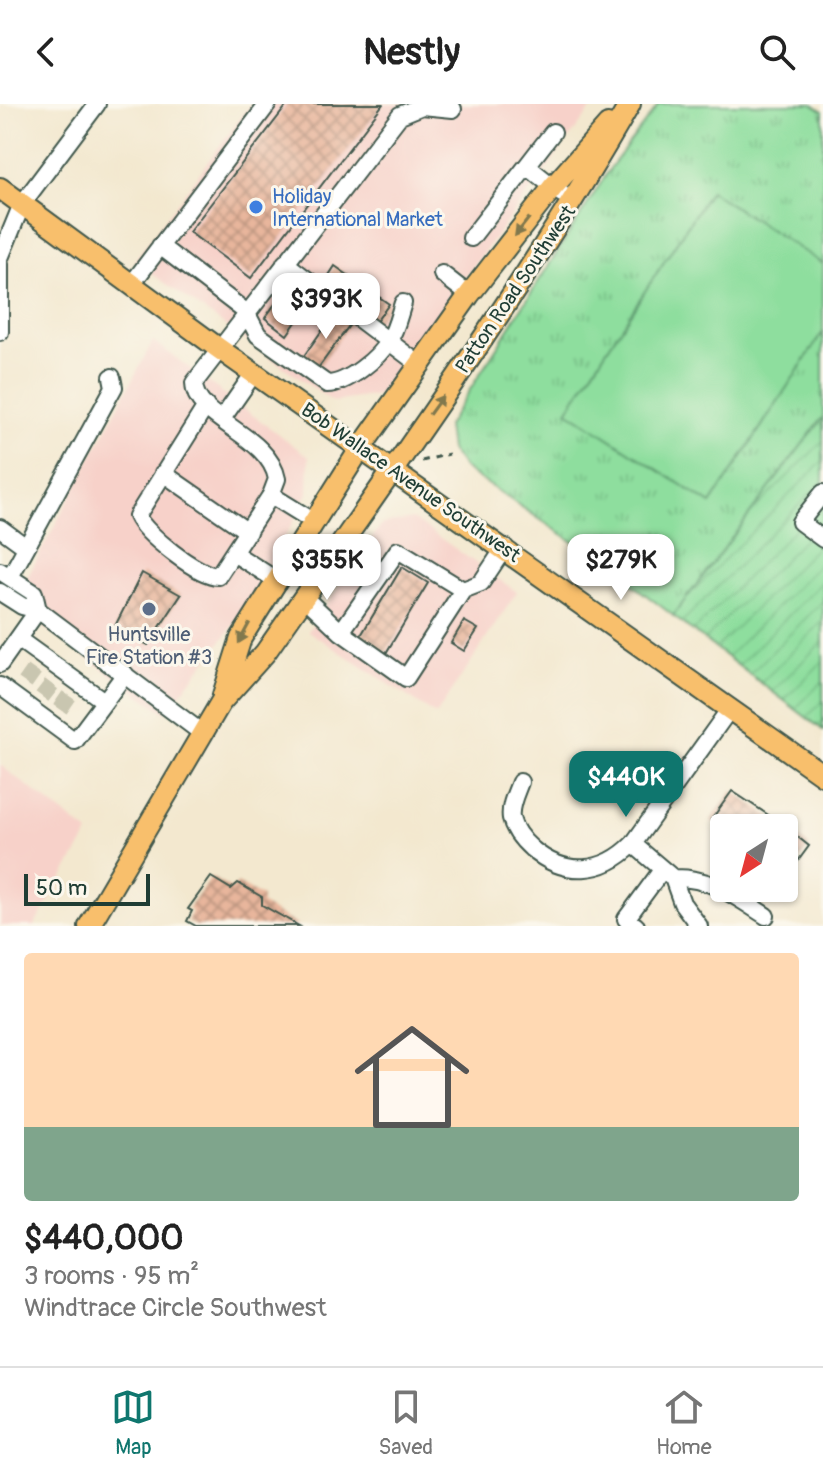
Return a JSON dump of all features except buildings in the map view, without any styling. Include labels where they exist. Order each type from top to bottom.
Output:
[{"type":"main road","name":"Patton Road Southwest","points":[[221,702],[241,638],[360,449],[469,295],[553,187],[628,104]]},
{"type":"main road","name":"Patton Road Southwest","points":[[221,702],[265,653],[498,320],[573,203],[628,104]]},
{"type":"main road","name":"Bob Wallace Avenue Southwest","points":[[0,188],[218,348],[505,547],[823,775]]},
{"type":"main road","points":[[92,925],[221,702]]},
{"type":"street","points":[[0,332],[0,261],[22,204],[97,104]]},
{"type":"street","points":[[131,285],[268,104]]},
{"type":"street","points":[[206,406],[139,508],[137,516],[141,525],[213,577],[226,569],[271,495],[277,479],[269,457],[206,406],[194,391],[194,383],[400,115],[422,106],[453,109]]},
{"type":"street","points":[[471,238],[553,132]]},
{"type":"street","points":[[527,166],[573,203]]},
{"type":"street","points":[[160,246],[246,312],[258,335],[327,384],[337,384],[352,375],[389,341],[403,303]]},
{"type":"street","points":[[285,263],[420,365]]},
{"type":"street","points":[[442,274],[469,295]]},
{"type":"street","points":[[222,419],[254,373]]},
{"type":"street","points":[[0,664],[38,610],[34,593],[5,574],[26,547],[114,387],[112,377]]},
{"type":"street","points":[[163,473],[248,532]]},
{"type":"street","points":[[823,493],[800,522],[823,539]]},
{"type":"street","points":[[271,495],[313,521]]},
{"type":"street","points":[[0,528],[26,547]]},
{"type":"street","points":[[304,597],[341,632],[406,678],[463,590],[481,583],[505,547]]},
{"type":"street","points":[[341,632],[398,550],[463,590]]},
{"type":"street","points":[[235,554],[276,580]]},
{"type":"street","points":[[0,592],[22,606],[38,610],[202,733]]},
{"type":"street","points":[[18,639],[41,662],[75,688],[104,701]]},
{"type":"street","points":[[0,686],[20,690],[38,703],[55,716],[75,741],[125,674]]},
{"type":"street","points":[[520,782],[512,803],[511,819],[521,837],[548,861],[572,869],[594,869],[614,860],[633,844],[729,710]]},
{"type":"street","points":[[633,844],[667,874],[682,903],[699,926]]},
{"type":"street","points":[[667,874],[695,877],[718,885],[766,916]]},
{"type":"street","points":[[636,926],[626,919],[667,874]]},
{"type":"shaded area","points":[[251,104],[595,104],[377,395],[333,402],[134,261]]},
{"type":"shaded area","points":[[153,341],[309,457],[308,493],[250,604],[166,713],[12,606]]},
{"type":"shaded area","points":[[413,519],[517,592],[436,715],[308,631],[382,524]]},
{"type":"shaded area","points":[[0,765],[89,833],[34,926],[0,926]]},
{"type":"green space","points":[[659,104],[813,104],[823,111],[823,730],[599,559],[465,469],[450,450],[447,426],[611,167]]},
{"type":"green space","points":[[710,191],[823,264],[823,332],[711,504],[567,411]]},
{"type":"green space","points":[[823,417],[823,730],[673,616]]},
{"type":"tunnel","points":[[25,683],[37,666]]},
{"type":"tunnel","points":[[42,697],[55,680]]},
{"type":"tunnel","points":[[60,709],[71,693]]},
{"type":"place","name":"Holiday International Market","points":[[256,207]]},
{"type":"place","name":"Huntsville Fire Station #3","points":[[149,609]]}]
